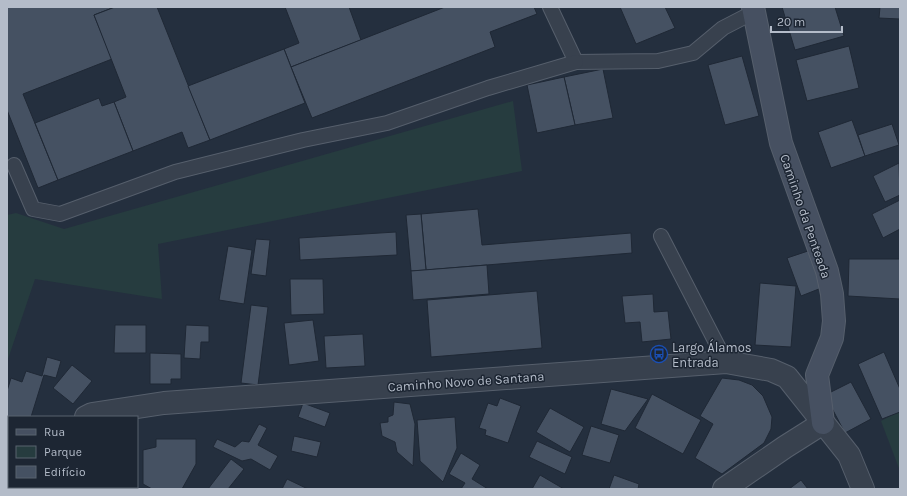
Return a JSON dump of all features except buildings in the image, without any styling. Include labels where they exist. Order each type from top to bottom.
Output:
[{"type":"street","name":"Caminho da Penteada","points":[[753,9],[781,143],[827,271],[832,294],[834,321],[832,338],[817,375],[823,424]]},
{"type":"street","name":"Caminho Novo de Santana","points":[[88,416],[92,414],[164,403],[726,362],[771,370],[787,377],[849,455],[863,489]]},
{"type":"street","points":[[724,489],[785,447],[823,424]]},
{"type":"lane","points":[[550,7],[576,62]]},
{"type":"lane","points":[[14,166],[33,209],[60,214],[175,172],[303,140],[387,123],[488,88],[576,62],[658,61],[693,53],[723,28],[753,9]]},
{"type":"lane","points":[[661,236],[726,362]]},
{"type":"green space","points":[[513,101],[522,171],[158,244],[162,299],[35,279],[7,362],[7,215],[16,213],[64,229]]},
{"type":"green space","points":[[900,411],[900,471],[881,421]]},
{"type":"place","name":"Largo Álamos Entrada","points":[[659,354]]}]
